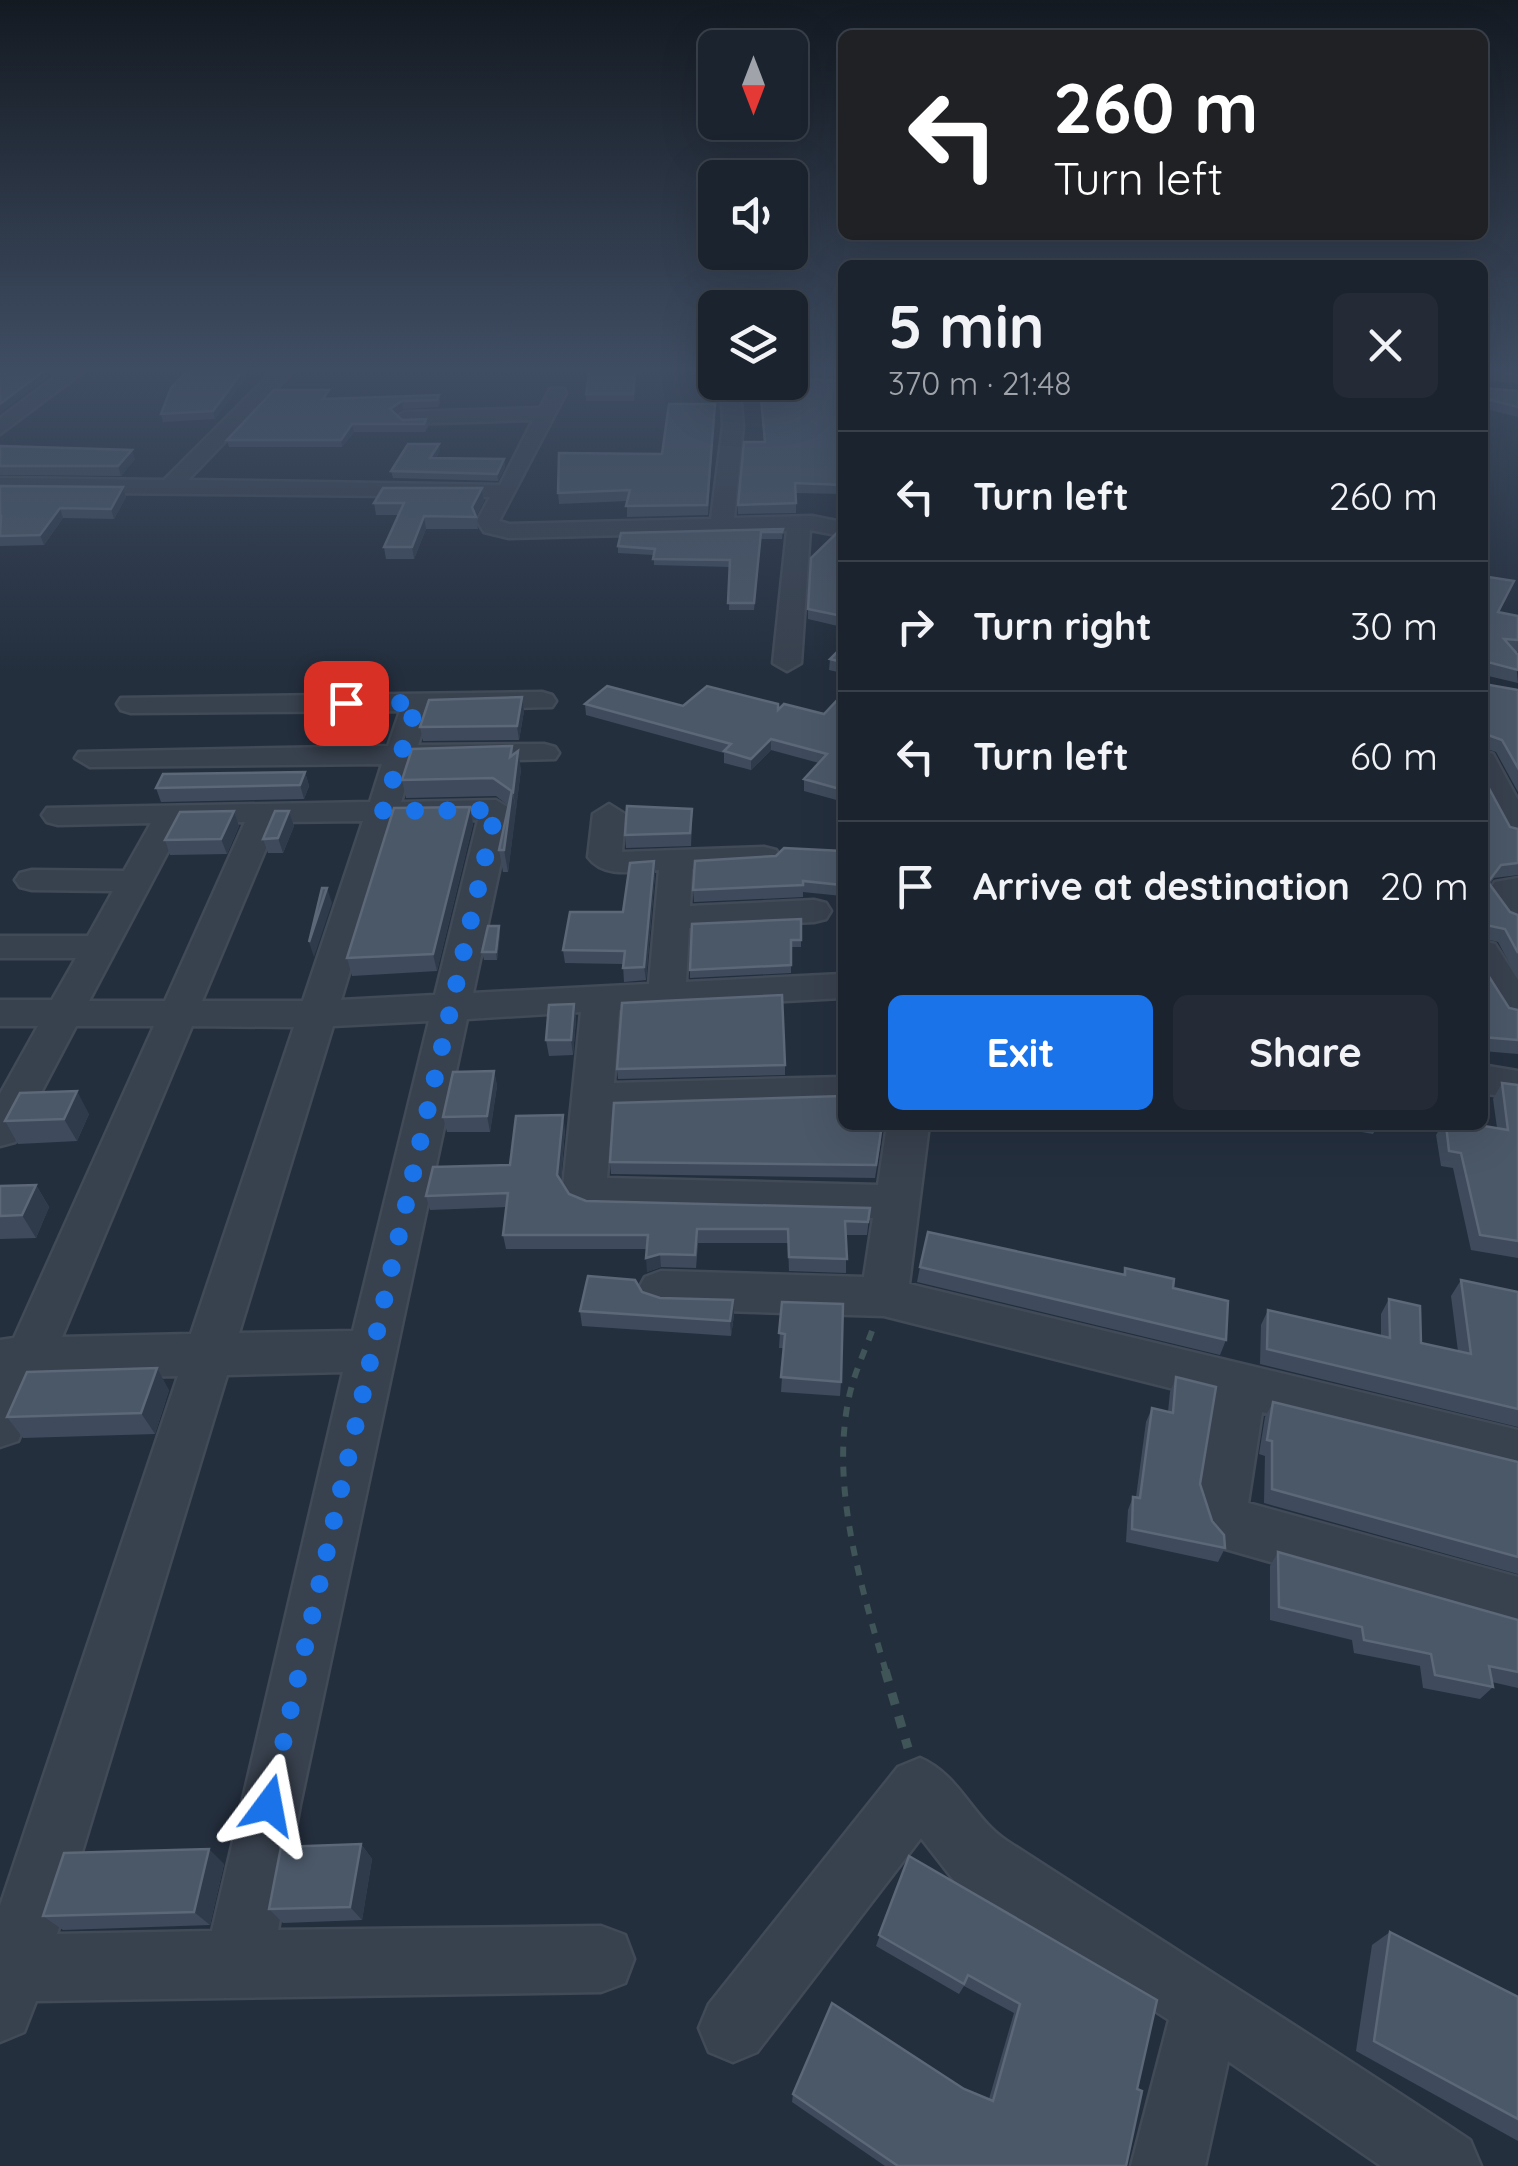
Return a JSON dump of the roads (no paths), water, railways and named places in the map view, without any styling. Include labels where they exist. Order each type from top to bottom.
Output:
[{"type":"street","points":[[171,485],[187,469]]},
{"type":"street","points":[[519,469],[488,521],[492,527],[543,531],[799,523],[838,528]]},
{"type":"street","points":[[722,524],[728,469]]},
{"type":"street","points":[[0,486],[171,485],[507,492]]},
{"type":"street","points":[[787,662],[799,523]]},
{"type":"street","points":[[131,704],[542,702]]},
{"type":"street","points":[[417,703],[4,1981],[238,1964],[600,1959]]},
{"type":"street","points":[[1488,748],[1518,756]]},
{"type":"street","points":[[90,758],[544,753]]},
{"type":"street","points":[[1488,772],[1518,831]]},
{"type":"street","points":[[58,815],[496,810],[376,1351],[269,1805],[238,1964]]},
{"type":"street","points":[[0,1425],[14,1359],[181,1013],[265,813]]},
{"type":"street","points":[[0,1130],[172,814]]},
{"type":"street","points":[[609,814],[607,860],[764,856]]},
{"type":"street","points":[[666,995],[676,860]]},
{"type":"street","points":[[32,880],[136,881]]},
{"type":"street","points":[[1518,888],[1502,895],[1518,916]]},
{"type":"street","points":[[672,918],[814,911]]},
{"type":"street","points":[[0,948],[100,948]]},
{"type":"street","points":[[1488,962],[1518,1010]]},
{"type":"street","points":[[0,1013],[319,1014],[838,986]]},
{"type":"street","points":[[601,998],[585,1187],[589,1194],[895,1202]]},
{"type":"street","points":[[1488,1080],[1518,1085]]},
{"type":"street","points":[[593,1098],[838,1091]]},
{"type":"street","points":[[884,1296],[907,1130]]},
{"type":"street","points":[[660,1290],[884,1296],[1518,1453]]},
{"type":"street","points":[[14,1359],[376,1351]]},
{"type":"street","points":[[1241,1386],[1222,1506],[1228,1520],[1241,1530],[1518,1604]]},
{"type":"street","points":[[733,2028],[920,1790],[979,1860],[1207,2004],[1444,2166]]},
{"type":"street","points":[[1168,2166],[1207,2004]]}]
